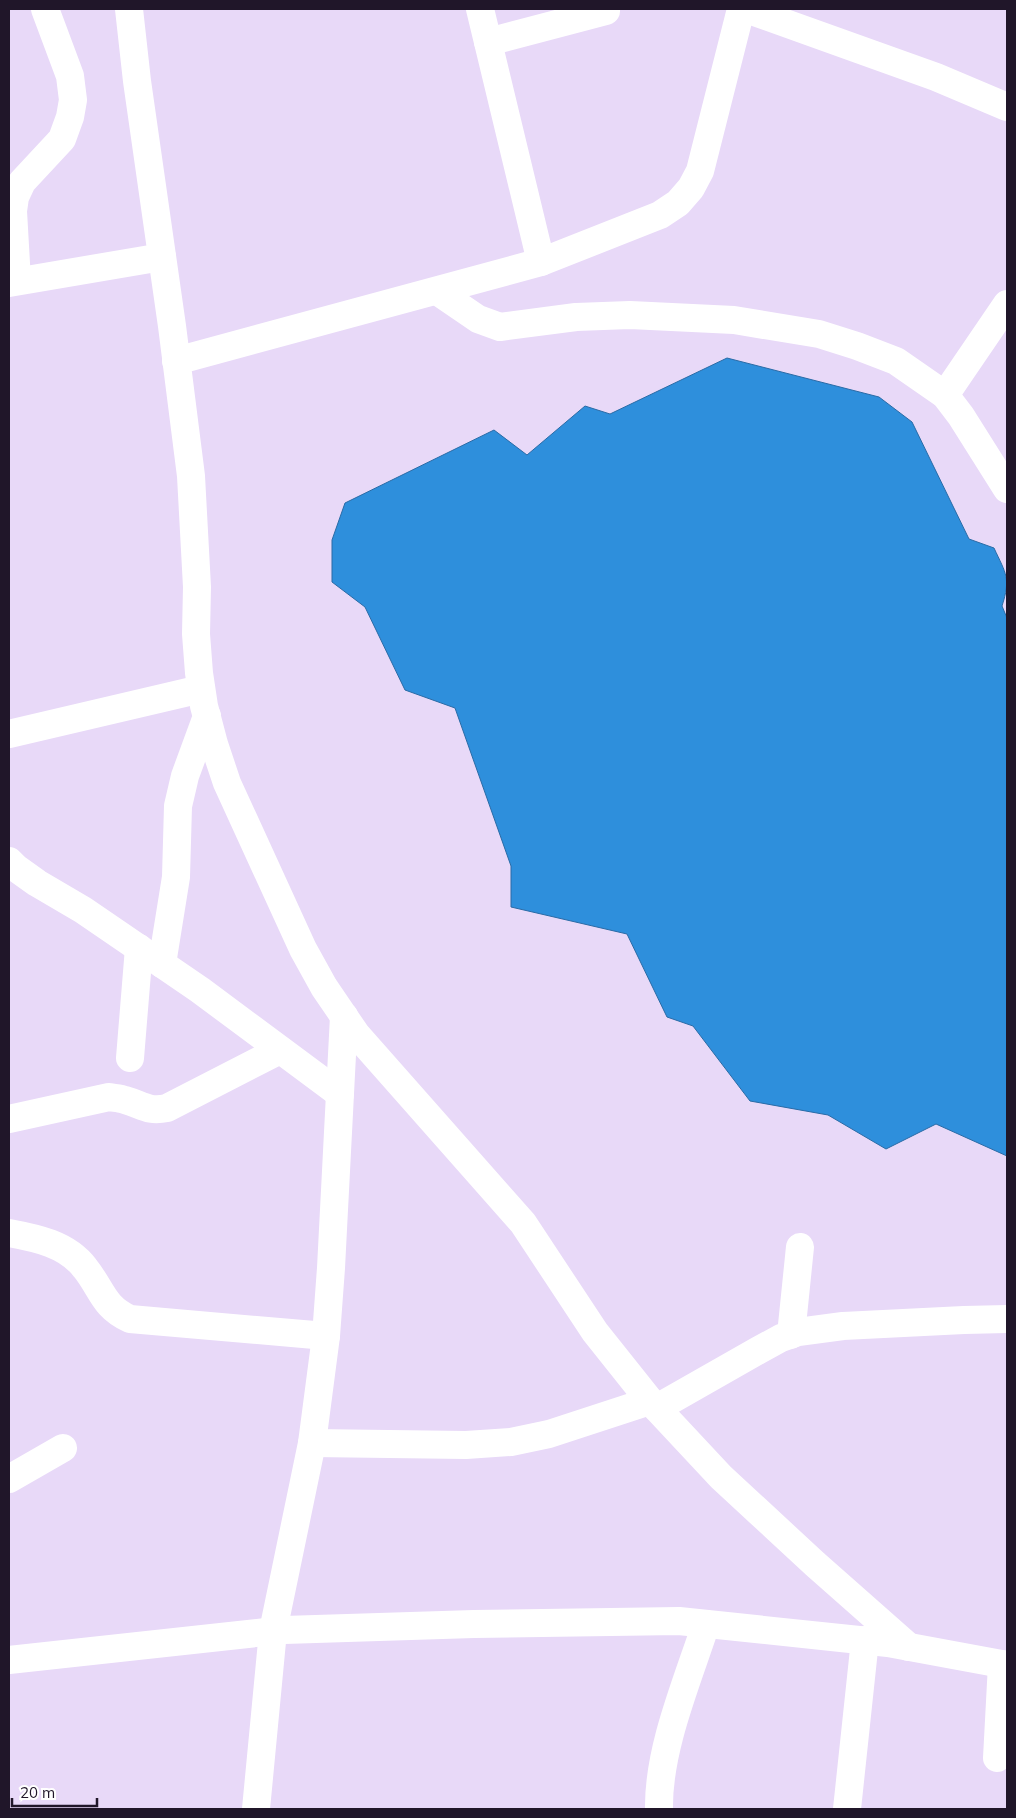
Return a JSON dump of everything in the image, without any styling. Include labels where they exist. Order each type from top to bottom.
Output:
[{"type":"street","points":[[45,9],[70,76],[73,100],[72,109],[62,138],[22,182],[13,180],[15,197],[13,282],[162,257]]},
{"type":"street","points":[[129,9],[137,81],[191,476],[198,587],[196,634],[202,689],[214,744],[227,783],[303,949],[324,987],[356,1034],[522,1223],[595,1332],[654,1404],[721,1477],[908,1647]]},
{"type":"street","points":[[480,9],[541,262]]},
{"type":"street","points":[[176,361],[541,262],[660,215],[678,203],[691,188],[700,171],[741,9]]},
{"type":"street","points":[[746,9],[936,77],[1007,107]]},
{"type":"street","points":[[488,42],[606,11]]},
{"type":"street","points":[[437,290],[478,320],[500,327],[576,318],[630,315],[734,320],[819,334],[896,361],[945,395],[961,416],[1007,489]]},
{"type":"street","points":[[945,395],[1007,304]]},
{"type":"street","points":[[9,734],[202,689]]},
{"type":"street","points":[[162,964],[176,877],[178,806],[185,776],[207,716]]},
{"type":"street","points":[[9,861],[38,883],[83,910],[162,964],[340,1094]]},
{"type":"street","points":[[130,1058],[139,948]]},
{"type":"street","points":[[256,1809],[273,1630],[312,1443],[326,1336],[344,1016]]},
{"type":"street","points":[[9,1119],[109,1097],[125,1100],[146,1109],[167,1108],[280,1050]]},
{"type":"street","points":[[9,1233],[44,1240],[65,1251],[84,1266],[106,1301],[117,1313],[130,1319],[326,1336]]},
{"type":"street","points":[[791,1335],[800,1247]]},
{"type":"street","points":[[312,1443],[466,1445],[511,1442],[550,1434],[654,1404],[791,1335],[820,1328],[843,1326],[964,1320],[1007,1320]]},
{"type":"street","points":[[9,1479],[63,1448]]},
{"type":"street","points":[[9,1660],[273,1630],[474,1624],[679,1621],[865,1640],[1004,1664],[997,1758]]},
{"type":"street","points":[[659,1809],[663,1765],[670,1735],[706,1624]]},
{"type":"street","points":[[847,1809],[865,1640]]},
{"type":"water","points":[[727,358],[879,397],[912,422],[969,539],[994,548],[1004,570],[1007,582],[1002,606],[1007,618],[1007,1156],[936,1124],[886,1149],[828,1115],[750,1101],[693,1026],[667,1017],[627,934],[511,907],[511,866],[455,708],[405,690],[365,607],[332,582],[332,540],[345,503],[494,430],[527,455],[585,406],[610,414]]}]
